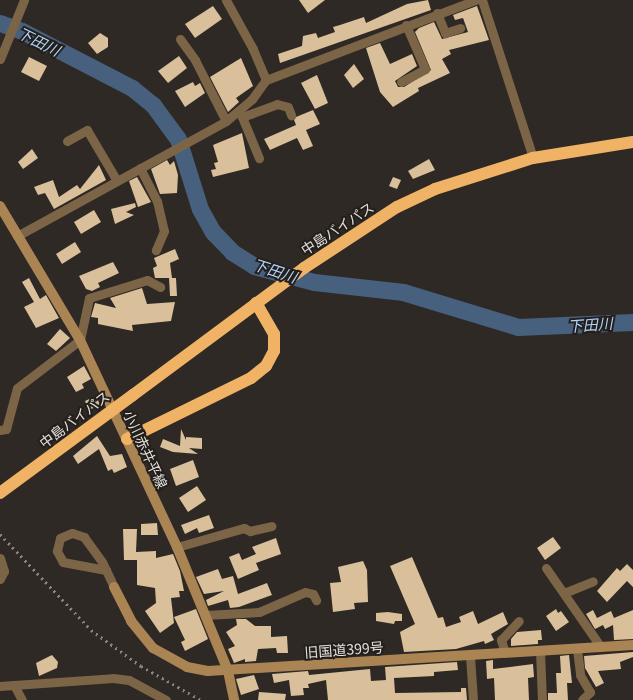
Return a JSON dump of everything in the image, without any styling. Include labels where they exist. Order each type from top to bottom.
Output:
[{"type":"highway","name":"中島バイパス","points":[[0,493],[304,268],[397,207],[435,189],[533,158],[633,142]]},
{"type":"highway","points":[[127,439],[251,378],[266,366],[274,351],[274,334],[256,303]]},
{"type":"street","points":[[0,60],[24,0]]},
{"type":"street","points":[[226,0],[253,49],[266,80]]},
{"type":"street","points":[[241,114],[266,80],[437,13],[475,0]]},
{"type":"street","points":[[482,0],[533,158]]},
{"type":"street","points":[[437,13],[445,33],[460,28]]},
{"type":"street","points":[[401,82],[425,69],[406,25]]},
{"type":"street","points":[[180,40],[195,60],[226,121]]},
{"type":"street","points":[[17,236],[241,114],[277,104],[288,107],[291,115]]},
{"type":"street","points":[[241,114],[260,158]]},
{"type":"street","points":[[67,141],[87,130],[117,181]]},
{"type":"street","points":[[140,168],[157,201],[164,231],[156,250]]},
{"type":"street","name":"小川赤井平線","points":[[0,206],[80,340],[127,439],[177,547],[228,671],[234,700]]},
{"type":"street","points":[[0,430],[6,429],[17,388],[80,340],[89,298],[147,280],[160,287]]},
{"type":"street","points":[[177,547],[244,528],[250,531],[271,526]]},
{"type":"street","name":"旧国道399号","points":[[106,570],[63,562],[57,551],[60,538],[67,533],[80,534],[106,570],[131,621],[153,648],[187,667],[228,671],[633,645]]},
{"type":"street","points":[[0,558],[4,571],[0,579]]},
{"type":"street","points":[[546,568],[601,647]]},
{"type":"street","points":[[564,593],[593,581]]},
{"type":"street","points":[[205,615],[259,612],[305,592],[313,594],[316,600]]},
{"type":"street","points":[[505,653],[501,640],[519,621]]},
{"type":"street","points":[[577,649],[580,675],[590,692],[582,700]]},
{"type":"street","points":[[540,651],[542,700]]},
{"type":"street","points":[[470,656],[473,700]]},
{"type":"street","points":[[0,686],[113,678],[129,680],[166,700]]},
{"type":"street","points":[[14,685],[22,700]]},
{"type":"building","points":[[299,0],[325,0],[308,13]]},
{"type":"building","points":[[428,0],[431,10],[280,63],[278,54],[302,46],[303,36],[316,33],[318,38],[335,32],[333,27],[364,17],[366,23],[407,4]]},
{"type":"building","points":[[213,6],[222,19],[195,38],[185,24]]},
{"type":"building","points":[[477,6],[489,40],[449,50],[451,54],[442,59],[450,73],[418,88],[419,91],[393,107],[380,92],[366,48],[380,43],[390,64],[412,54],[417,66],[395,81],[398,87],[404,87],[431,70],[415,32],[419,28],[434,22],[442,39],[468,32],[463,18],[455,20],[453,15]]},
{"type":"building","points":[[100,33],[108,38],[108,47],[97,54],[88,43]]},
{"type":"building","points":[[179,56],[187,68],[168,83],[158,71]]},
{"type":"building","points":[[29,57],[47,66],[39,81],[21,72]]},
{"type":"building","points":[[241,58],[253,86],[236,98],[239,102],[228,112],[210,77]]},
{"type":"building","points":[[354,64],[364,79],[353,88],[344,75]]},
{"type":"building","points":[[317,75],[328,103],[315,109],[301,83]]},
{"type":"building","points":[[193,82],[195,86],[200,83],[205,93],[185,107],[175,91]]},
{"type":"building","points":[[313,110],[320,124],[306,130],[313,146],[303,150],[297,138],[270,150],[264,139],[296,125],[294,120],[296,117]]},
{"type":"building","points":[[242,133],[249,168],[213,177],[211,170],[216,169],[214,163],[218,162],[213,145]]},
{"type":"building","points":[[32,149],[38,158],[23,169],[18,162]]},
{"type":"building","points":[[429,159],[435,170],[413,179],[408,171]]},
{"type":"building","points":[[167,160],[170,165],[174,161],[178,175],[177,193],[160,194],[151,169]]},
{"type":"building","points":[[99,165],[106,180],[54,209],[45,193],[38,195],[34,187],[53,180],[59,197],[77,185],[80,189]]},
{"type":"building","points":[[137,177],[151,202],[138,207],[129,181]]},
{"type":"building","points":[[393,177],[401,180],[397,189],[389,186]]},
{"type":"building","points":[[135,203],[136,207],[126,212],[134,215],[115,224],[111,209]]},
{"type":"building","points":[[94,210],[101,222],[81,234],[74,222]]},
{"type":"building","points":[[75,242],[81,252],[62,264],[56,254]]},
{"type":"building","points":[[175,249],[179,259],[170,263],[172,278],[176,278],[177,296],[170,296],[169,278],[155,278],[153,268],[157,266],[154,258]]},
{"type":"building","points":[[113,262],[119,273],[98,283],[100,287],[92,291],[86,289],[79,276]]},
{"type":"building","points":[[29,278],[40,299],[46,295],[59,318],[36,328],[24,307],[34,302],[22,282]]},
{"type":"building","points":[[142,288],[147,304],[175,302],[171,321],[132,325],[133,331],[98,324],[98,318],[91,317],[95,303],[116,308],[110,298]]},
{"type":"building","points":[[60,329],[70,338],[56,351],[47,344]]},
{"type":"building","points":[[84,366],[91,379],[82,384],[84,388],[76,392],[67,377]]},
{"type":"building","points":[[96,396],[100,405],[89,410],[85,401]]},
{"type":"building","points":[[181,429],[186,440],[186,437],[202,438],[202,449],[189,448],[198,454],[173,452],[160,447],[163,439],[180,446]]},
{"type":"building","points":[[97,436],[110,456],[122,454],[127,467],[114,473],[112,469],[108,471],[99,449],[78,464],[73,456]]},
{"type":"building","points":[[193,460],[199,477],[176,486],[170,469]]},
{"type":"building","points":[[197,486],[206,500],[188,512],[179,498]]},
{"type":"building","points":[[209,515],[214,528],[199,533],[197,528],[185,534],[181,525]]},
{"type":"building","points":[[157,523],[158,535],[141,535],[141,524]]},
{"type":"building","points":[[123,529],[137,529],[136,552],[156,551],[156,558],[173,554],[180,571],[184,591],[179,591],[180,597],[171,598],[174,623],[160,633],[145,611],[156,603],[155,588],[137,585],[137,560],[124,560]]},
{"type":"building","points":[[553,537],[561,548],[545,560],[537,548]]},
{"type":"building","points":[[276,538],[281,554],[256,563],[259,570],[238,579],[229,557],[239,553],[242,560],[256,554],[252,547]]},
{"type":"building","points":[[412,557],[438,618],[443,617],[446,627],[461,622],[459,617],[473,611],[478,624],[503,612],[508,624],[491,634],[494,640],[485,644],[484,641],[456,649],[404,652],[400,632],[415,624],[390,566]]},
{"type":"building","points":[[363,561],[367,570],[368,602],[354,603],[355,609],[333,612],[330,583],[341,582],[338,567]]},
{"type":"building","points":[[627,564],[633,570],[633,587],[627,581],[607,602],[597,591],[617,568],[620,571]]},
{"type":"building","points":[[218,569],[222,579],[233,576],[238,594],[267,583],[272,595],[239,607],[230,608],[228,600],[208,606],[206,600],[224,591],[204,594],[196,577]]},
{"type":"building","points":[[196,609],[208,639],[185,651],[181,642],[185,640],[174,617]]},
{"type":"building","points":[[556,609],[558,613],[561,611],[569,622],[556,631],[546,616]]},
{"type":"building","points":[[593,610],[597,618],[611,611],[614,618],[633,610],[633,639],[614,640],[613,625],[605,629],[603,625],[595,629],[586,614]]},
{"type":"building","points":[[388,612],[402,614],[402,621],[395,621],[394,624],[376,621],[376,613]]},
{"type":"building","points":[[236,619],[246,619],[255,626],[271,626],[271,637],[287,636],[288,653],[277,653],[276,648],[258,649],[256,661],[245,662],[245,659],[234,663],[228,649],[235,646],[226,632],[237,625]]},
{"type":"building","points":[[541,630],[542,640],[538,640],[538,644],[511,646],[511,639],[517,632]]},
{"type":"building","points":[[633,652],[633,657],[620,662],[621,669],[598,671],[604,683],[596,687],[585,668],[584,656]]},
{"type":"building","points":[[52,655],[58,662],[57,668],[39,676],[36,663]]},
{"type":"building","points":[[569,655],[572,683],[567,683],[568,700],[548,700],[548,693],[557,693],[556,673],[561,673],[560,656]]},
{"type":"building","points":[[493,660],[493,669],[533,664],[534,677],[528,678],[529,700],[495,700],[494,678],[487,679],[486,661]]},
{"type":"building","points":[[457,662],[458,670],[434,672],[434,676],[394,678],[395,693],[461,692],[461,688],[466,688],[467,700],[328,700],[326,680],[308,684],[309,688],[303,688],[304,695],[291,696],[289,680],[274,683],[272,674],[308,671],[309,675],[370,669],[371,681],[386,680],[385,667]]},
{"type":"building","points":[[254,675],[259,689],[241,695],[236,679]]},
{"type":"building","points":[[259,692],[286,694],[285,700],[258,700]]},
{"type":"waterway","name":"下田川","points":[[0,23],[22,31],[132,88],[153,105],[178,139],[200,209],[213,232],[232,252],[254,266],[314,282],[403,292],[518,327],[633,322]]},
{"type":"railway","points":[[0,534],[91,630],[141,666],[201,700]]}]
